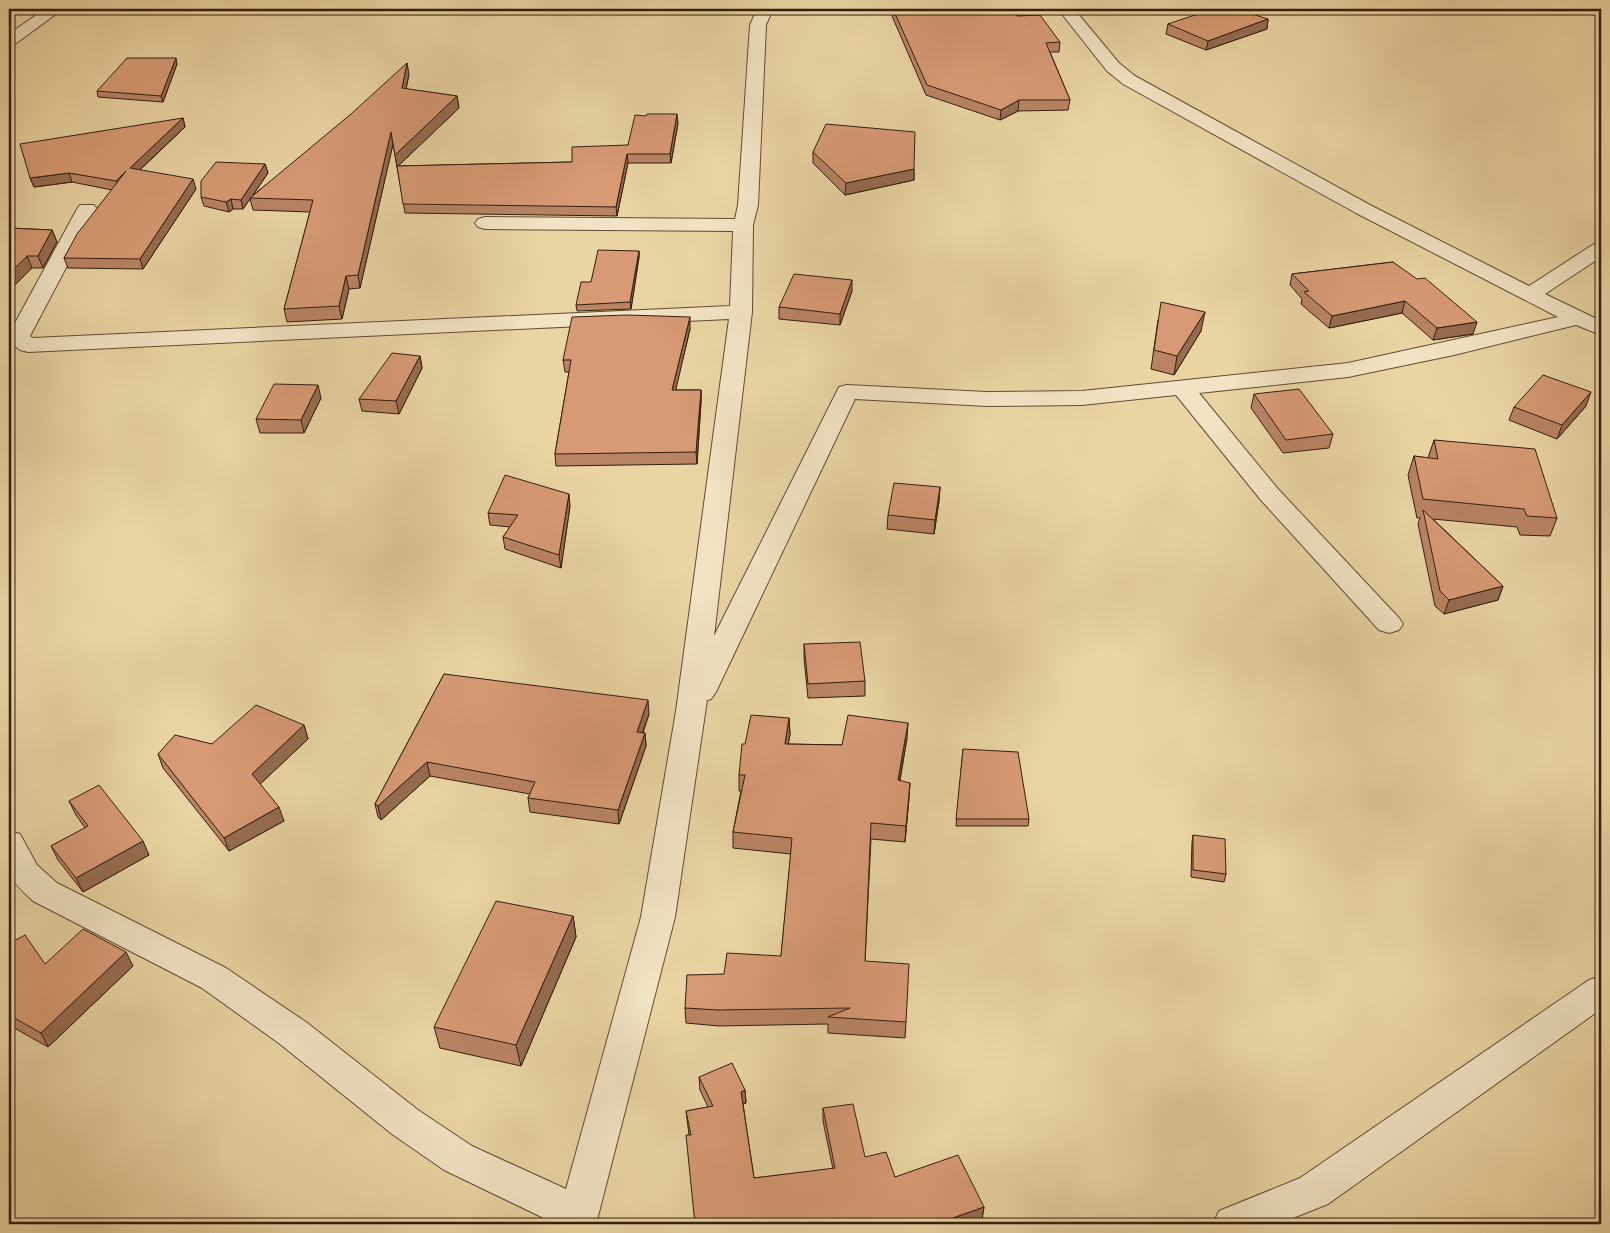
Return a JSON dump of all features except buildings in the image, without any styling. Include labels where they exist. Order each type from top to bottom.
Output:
[{"type":"street","points":[[9,40],[55,9]]},
{"type":"street","points":[[9,843],[25,874],[45,892],[214,978],[293,1034],[404,1122],[458,1158],[577,1220],[658,917],[691,711],[741,312],[743,225],[749,187],[754,72],[758,25],[765,9]]},
{"type":"street","points":[[1066,9],[1113,67],[1129,80],[1334,193],[1530,295],[1601,329]]},
{"type":"street","points":[[88,209],[18,338],[23,343],[28,345],[741,312]]},
{"type":"street","points":[[485,223],[743,225]]},
{"type":"street","points":[[1530,295],[1601,248]]},
{"type":"street","points":[[691,711],[847,392],[987,399],[1082,398],[1348,370],[1454,348],[1579,318]]},
{"type":"street","points":[[1182,387],[1269,494],[1389,624]]},
{"type":"street","points":[[1233,1224],[1314,1191],[1601,990]]}]
